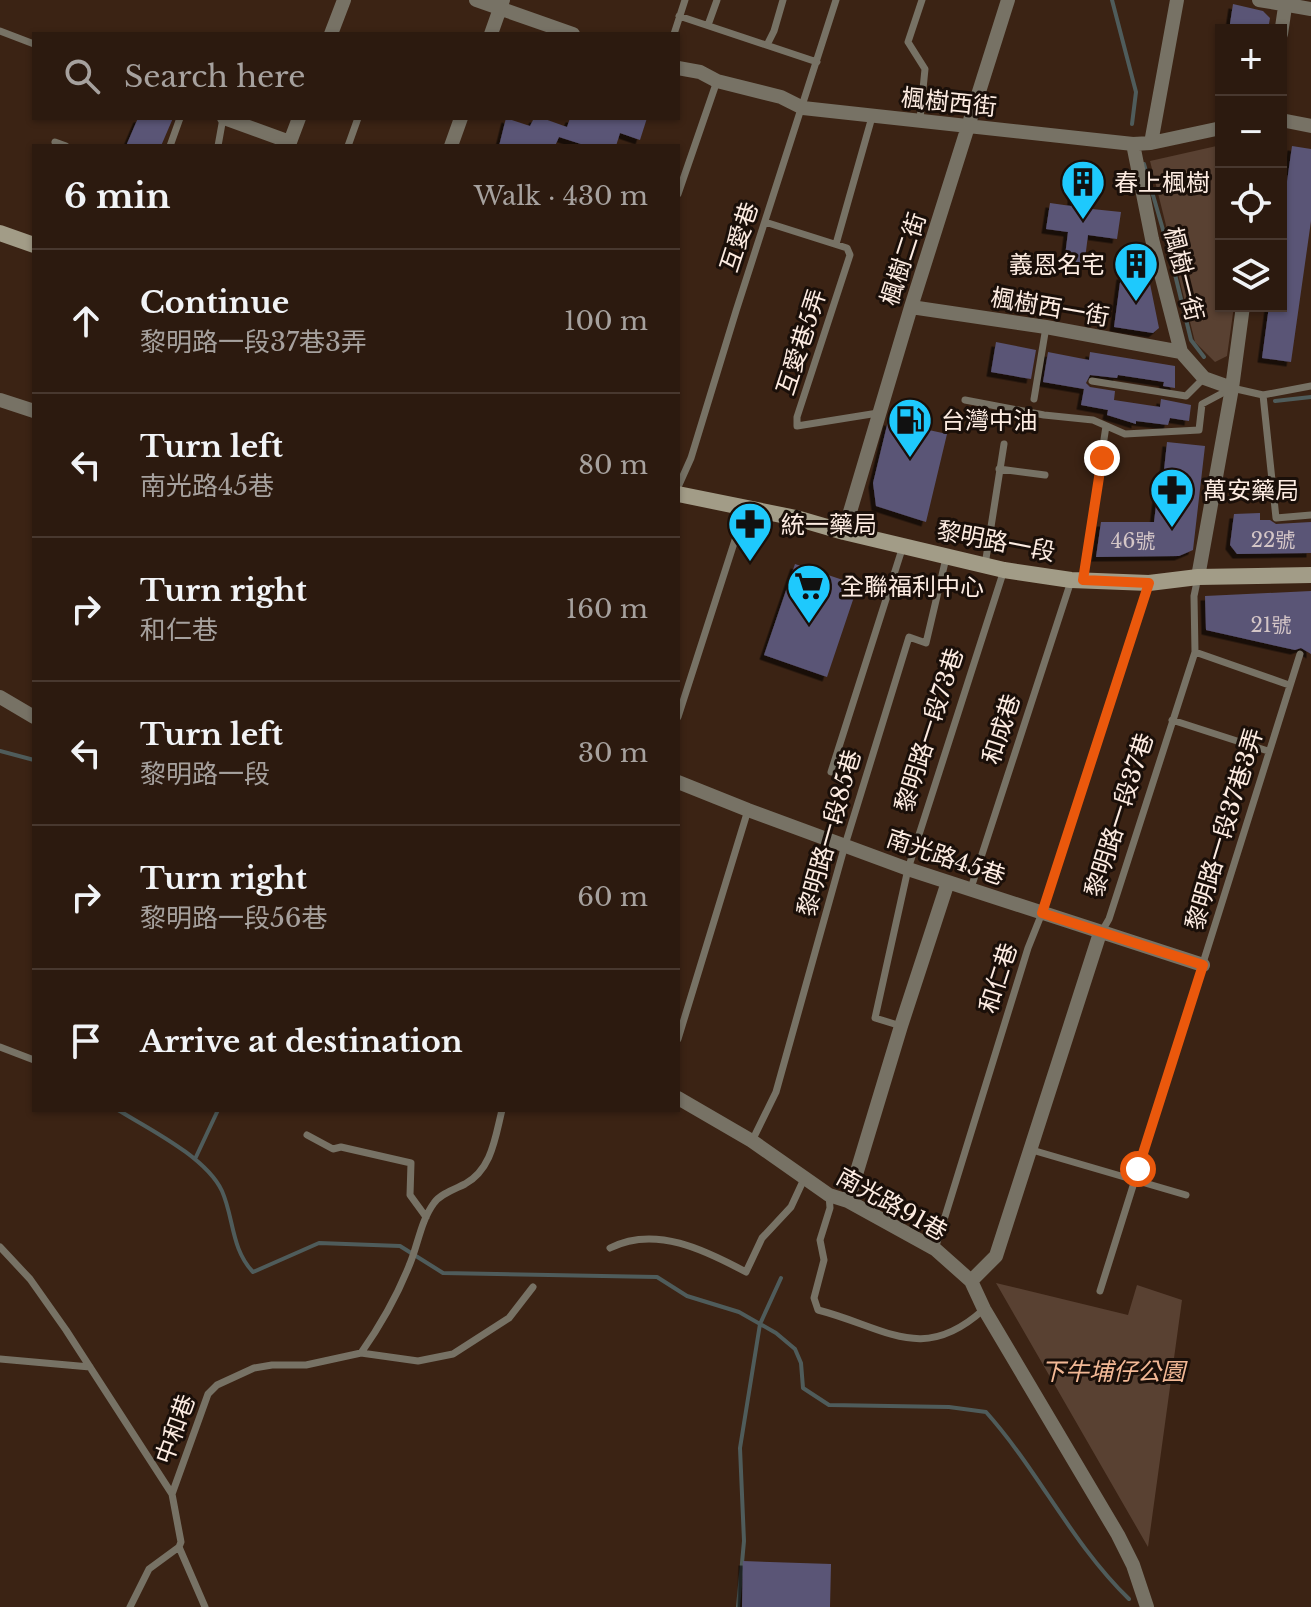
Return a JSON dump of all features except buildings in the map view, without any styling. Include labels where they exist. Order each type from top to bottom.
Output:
[{"type":"main road","points":[[0,233],[32,244]]},
{"type":"main road","name":"黎明路一段","points":[[680,494],[796,518],[1004,570],[1077,580],[1149,583],[1198,577],[1311,575]]},
{"type":"street","points":[[332,32],[344,0]]},
{"type":"street","points":[[476,0],[501,5],[568,32]]},
{"type":"street","name":"楓樹二街","points":[[844,532],[1008,0]]},
{"type":"street","points":[[1151,143],[1177,0]]},
{"type":"street","points":[[1259,0],[1285,2],[1311,9]]},
{"type":"street","points":[[1282,24],[1285,2]]},
{"type":"street","points":[[492,32],[501,5]]},
{"type":"street","name":"楓樹西街","points":[[680,68],[769,93],[803,108],[872,117],[920,119],[1133,144],[1215,129]]},
{"type":"street","points":[[229,120],[290,142],[298,120]]},
{"type":"street","points":[[452,144],[460,120]]},
{"type":"street","points":[[1287,121],[1311,126]]},
{"type":"street","name":"楓樹一街","points":[[1133,144],[1152,239],[1181,352],[1204,378],[1232,388]]},
{"type":"street","name":"楓樹西一街","points":[[911,307],[1046,327],[1181,352]]},
{"type":"street","points":[[1198,577],[1232,388],[1242,312]]},
{"type":"street","points":[[0,400],[32,410]]},
{"type":"street","points":[[0,697],[32,716]]},
{"type":"street","name":"南光路45巷","points":[[680,783],[908,869],[1203,965]]},
{"type":"street","points":[[848,1201],[948,882]]},
{"type":"street","name":"黎明路一段37巷","points":[[971,1281],[996,1256],[1100,933]]},
{"type":"street","name":"南光路91巷","points":[[680,1099],[752,1141],[829,1195],[848,1201],[935,1249],[971,1281],[984,1309],[1118,1535],[1133,1565],[1147,1607]]},
{"type":"lane","points":[[675,32],[685,0]]},
{"type":"lane","points":[[708,25],[717,0]]},
{"type":"lane","points":[[767,45],[783,0]]},
{"type":"lane","name":"互愛巷","points":[[680,483],[691,458],[836,0]]},
{"type":"lane","points":[[920,119],[925,69],[908,42],[922,0]]},
{"type":"lane","points":[[679,16],[817,62]]},
{"type":"lane","points":[[0,31],[32,43]]},
{"type":"lane","points":[[680,188],[717,81]]},
{"type":"lane","name":"互愛巷5弄","points":[[872,117],[836,244],[847,248],[850,255],[797,417],[797,426],[880,413]]},
{"type":"lane","points":[[171,144],[179,120]]},
{"type":"lane","points":[[218,144],[223,120]]},
{"type":"lane","points":[[349,144],[357,120]]},
{"type":"lane","points":[[55,142],[60,144]]},
{"type":"lane","points":[[765,222],[836,244]]},
{"type":"lane","points":[[1034,399],[1046,327]]},
{"type":"lane","points":[[1092,381],[1186,396],[1204,378]]},
{"type":"lane","points":[[965,400],[1044,415],[1093,420],[1125,434],[1199,430],[1202,404],[1232,388],[1263,395],[1311,386]]},
{"type":"lane","points":[[1263,395],[1276,518],[1311,515]]},
{"type":"lane","name":"和成巷","points":[[970,890],[1077,580],[1106,426]]},
{"type":"lane","points":[[985,565],[1004,444]]},
{"type":"lane","points":[[999,469],[1045,475]]},
{"type":"lane","points":[[680,711],[746,507]]},
{"type":"lane","points":[[831,772],[903,546]]},
{"type":"lane","name":"黎明路一段85巷","points":[[752,1141],[776,1092],[845,845],[909,637],[926,643],[946,556]]},
{"type":"lane","name":"黎明路一段73巷","points":[[901,1026],[875,1018],[908,869],[1004,570]]},
{"type":"lane","name":"黎明路一段37巷","points":[[1100,933],[1109,919],[1195,652],[1194,596],[1198,577]]},
{"type":"lane","name":"和仁巷","points":[[935,1249],[1028,948],[1149,583]]},
{"type":"lane","points":[[1195,652],[1289,685]]},
{"type":"lane","name":"黎明路一段37巷3弄","points":[[1100,1291],[1300,654]]},
{"type":"lane","points":[[1172,720],[1268,751]]},
{"type":"lane","points":[[680,1032],[748,810]]},
{"type":"lane","points":[[0,1047],[32,1059]]},
{"type":"lane","points":[[361,1353],[376,1333],[411,1263],[426,1217],[436,1200],[483,1170],[501,1112]]},
{"type":"lane","points":[[307,1135],[333,1149],[341,1147],[411,1163],[410,1195],[426,1217]]},
{"type":"lane","points":[[1032,1150],[1186,1195]]},
{"type":"lane","points":[[610,1248],[623,1242],[659,1239],[713,1254],[746,1272],[762,1238],[791,1207],[804,1179]]},
{"type":"lane","points":[[829,1195],[830,1208],[820,1240],[824,1260],[814,1298],[818,1310],[910,1340],[940,1338],[966,1326],[984,1309]]},
{"type":"lane","name":"中和巷","points":[[0,1247],[30,1279],[172,1494],[181,1537],[179,1547],[205,1607]]},
{"type":"lane","name":"中和巷","points":[[172,1494],[208,1394],[217,1385],[264,1366],[306,1365],[361,1353],[418,1361],[453,1354],[509,1318],[533,1287]]},
{"type":"lane","points":[[0,1359],[90,1367]]},
{"type":"lane","points":[[130,1607],[149,1569],[179,1547]]},
{"type":"green space","points":[[1215,146],[1215,312],[1233,312],[1227,356],[1215,362],[1195,342],[1150,161]]},
{"type":"green space","name":"下牛埔仔公園","points":[[996,1283],[1128,1315],[1137,1285],[1182,1300],[1148,1547]]},
{"type":"waterway","points":[[1112,0],[1136,92],[1132,124]]},
{"type":"waterway","points":[[1144,164],[1191,340],[1204,357]]},
{"type":"waterway","points":[[1275,401],[1311,397]]},
{"type":"waterway","points":[[0,751],[32,759]]},
{"type":"waterway","points":[[121,1112],[190,1155],[214,1179],[226,1201],[241,1253],[253,1272],[319,1243],[400,1246],[443,1273],[657,1277],[687,1296],[739,1312],[776,1333],[795,1349],[801,1363],[803,1388],[829,1405],[949,1407],[986,1412],[1005,1434],[1090,1555],[1129,1599]]},
{"type":"waterway","points":[[195,1159],[217,1112]]},
{"type":"waterway","points":[[738,1607],[744,1541],[740,1448],[760,1324],[781,1278]]},
{"type":"place","name":"春上楓樹","points":[[1083,221]]},
{"type":"place","name":"義恩名宅","points":[[1136,303]]},
{"type":"place","name":"台灣中油","points":[[910,459]]},
{"type":"place","name":"萬安藥局","points":[[1172,529]]},
{"type":"place","name":"統一藥局","points":[[750,563]]},
{"type":"place","name":"全聯福利中心","points":[[809,625]]},
{"type":"route","points":[[1102,458],[1083,580],[1149,583],[1042,913],[1203,965],[1138,1169]]}]
